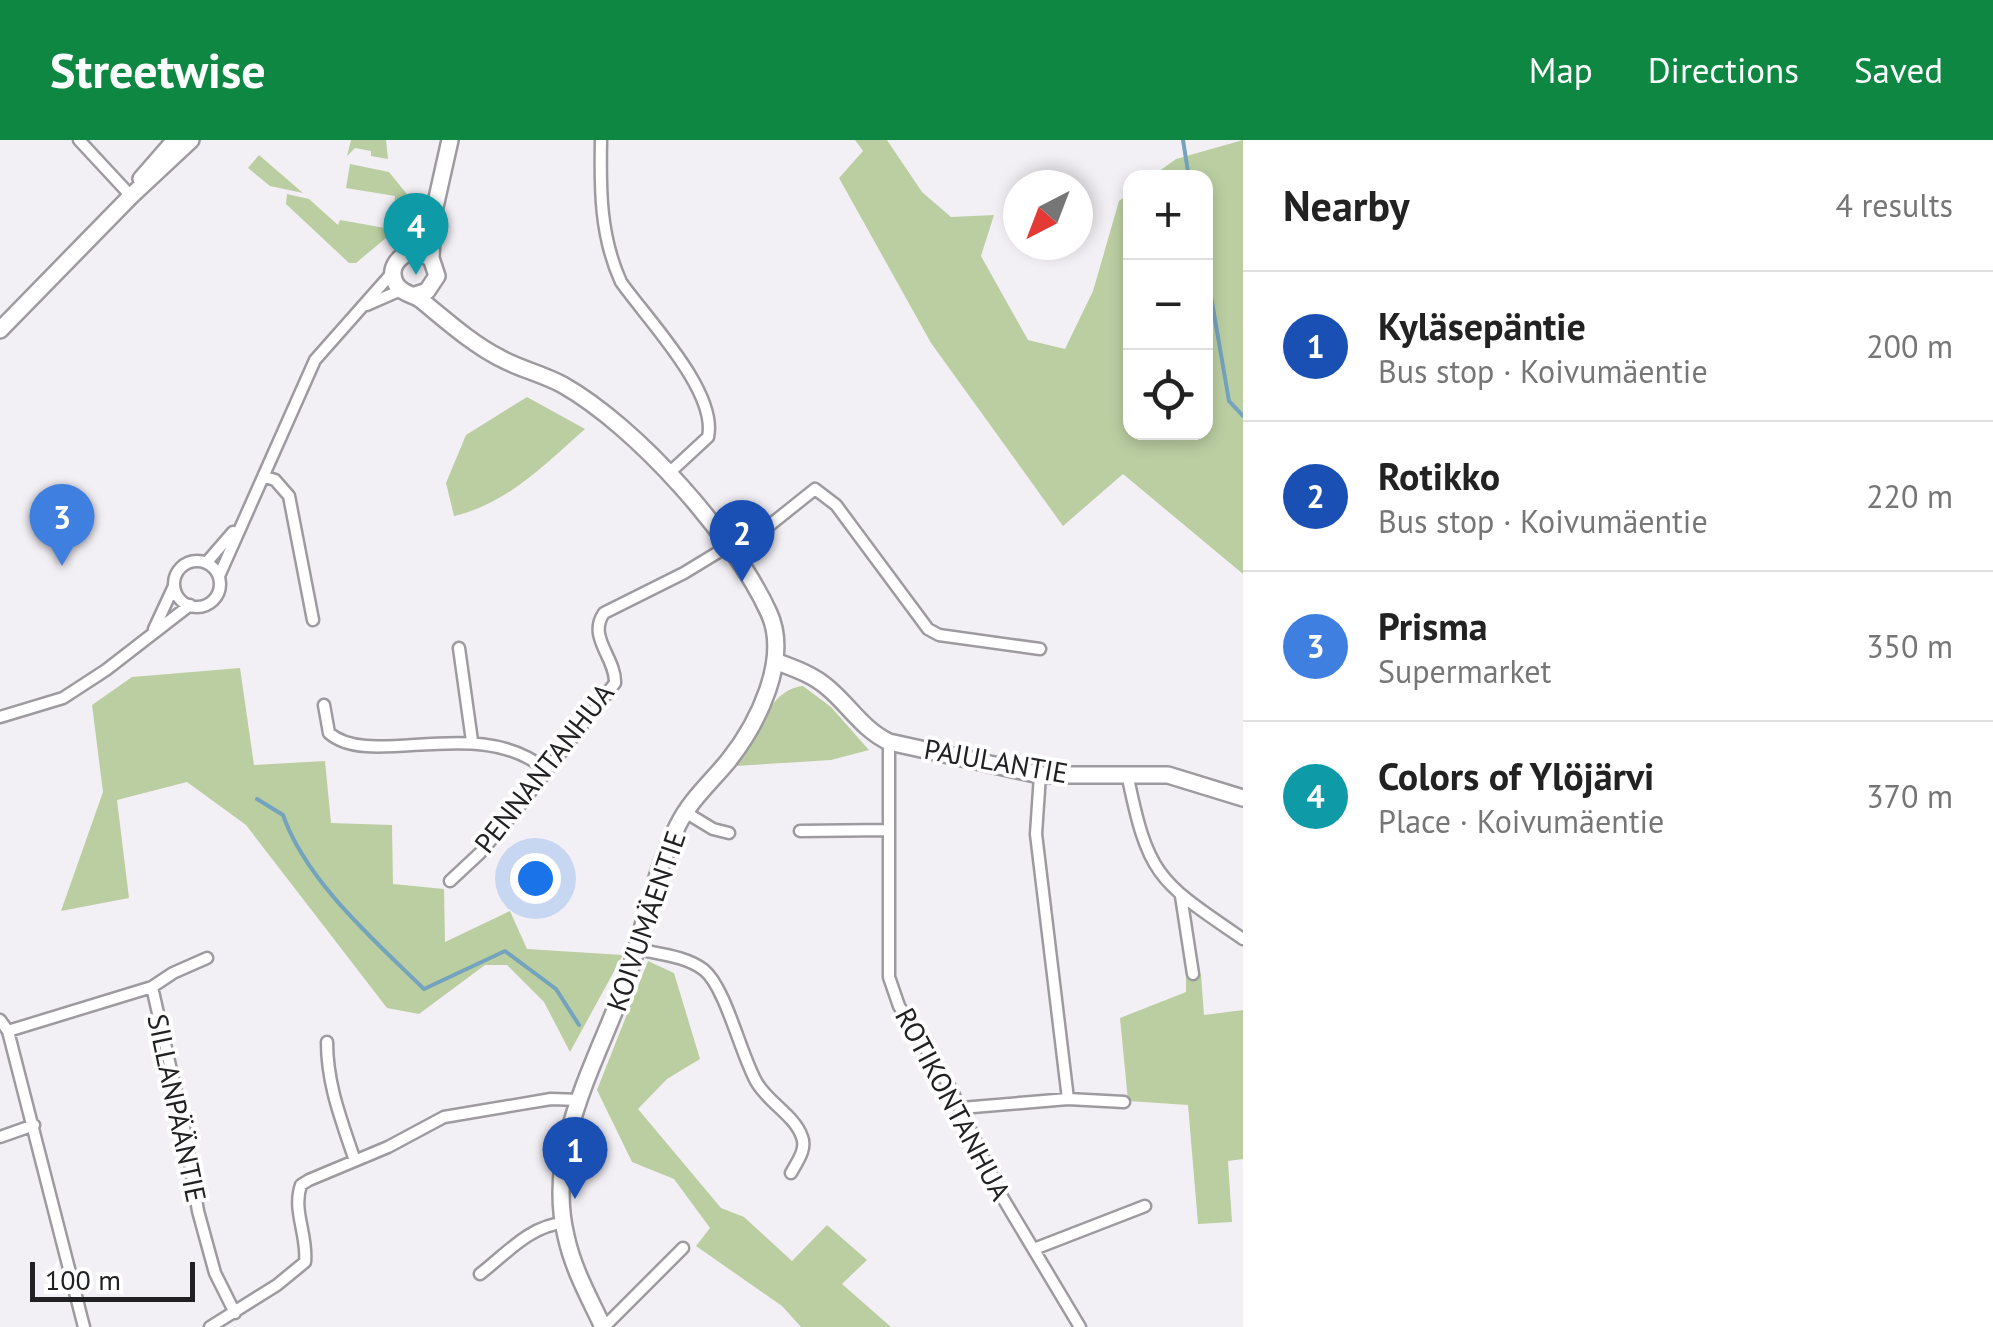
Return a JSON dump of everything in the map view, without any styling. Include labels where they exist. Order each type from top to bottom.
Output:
[{"type":"street","points":[[79,140],[132,196]]},
{"type":"street","points":[[132,196],[155,161],[175,140]]},
{"type":"street","points":[[0,330],[191,140]]},
{"type":"street","points":[[446,320],[432,287],[437,276],[431,258],[433,216],[450,140]]},
{"type":"street","points":[[601,140],[601,206],[614,267],[693,380],[709,416],[708,437],[668,474]]},
{"type":"street","points":[[414,251],[433,216]]},
{"type":"street","points":[[174,586],[190,605],[202,606],[218,595],[219,576],[240,524],[315,360],[393,272],[402,255],[414,251],[431,258]]},
{"type":"street","points":[[393,272],[408,293],[473,343],[576,394],[668,474],[732,549],[774,627],[775,661]]},
{"type":"street","points":[[361,308],[432,287]]},
{"type":"street","points":[[265,476],[282,487],[294,510],[314,620]]},
{"type":"street","points":[[732,549],[815,490],[836,505],[928,629],[939,635],[1040,648]]},
{"type":"street","points":[[206,562],[240,524]]},
{"type":"street","name":"PENNANTANHUA","points":[[450,881],[480,853],[615,684],[616,675],[598,633],[598,622],[604,613],[732,549]]},
{"type":"street","points":[[154,630],[177,573],[188,562],[206,562],[219,576]]},
{"type":"street","points":[[0,716],[63,698],[190,605]]},
{"type":"street","points":[[459,648],[472,740]]},
{"type":"street","name":"PAJULANTIE","points":[[775,661],[828,687],[868,730],[888,742],[1040,775],[1168,775],[1243,798]]},
{"type":"street","name":"KOIVUMÄENTIE","points":[[603,1327],[580,1280],[564,1224],[564,1156],[570,1125],[637,950],[663,856],[685,812],[731,758],[749,730],[775,661]]},
{"type":"street","points":[[324,705],[329,732],[352,746],[472,740],[533,758],[546,770]]},
{"type":"street","name":"ROTIKONTANHUA","points":[[888,742],[889,977],[904,1016],[961,1108],[988,1169],[1080,1327]]},
{"type":"street","points":[[1127,774],[1146,848],[1162,879],[1243,939]]},
{"type":"street","points":[[1040,775],[1036,834],[1068,1099]]},
{"type":"street","points":[[685,812],[712,830],[729,833]]},
{"type":"street","points":[[800,830],[888,830]]},
{"type":"street","points":[[1181,896],[1194,974]]},
{"type":"street","points":[[637,950],[680,958],[707,972],[756,1082],[804,1139],[791,1173]]},
{"type":"street","points":[[152,987],[208,958]]},
{"type":"street","name":"SILLANPÄÄNTIE","points":[[8,1032],[152,987],[184,1127],[198,1211],[229,1320]]},
{"type":"street","points":[[0,1020],[8,1032],[34,1125],[84,1327]]},
{"type":"street","points":[[327,1042],[327,1068],[334,1100],[354,1158]]},
{"type":"street","points":[[210,1327],[229,1320],[305,1262],[297,1200],[301,1185],[354,1158],[388,1147],[444,1117],[551,1099],[580,1100]]},
{"type":"street","points":[[961,1108],[1068,1099],[1124,1102]]},
{"type":"street","points":[[0,1137],[34,1125]]},
{"type":"street","points":[[1034,1248],[1145,1206]]},
{"type":"street","points":[[480,1274],[533,1232],[551,1224],[564,1224]]},
{"type":"street","points":[[603,1327],[683,1248]]},
{"type":"green space","points":[[351,140],[386,140],[388,159],[355,148],[347,156]]},
{"type":"green space","points":[[855,140],[887,140],[922,192],[951,217],[994,215],[981,256],[1028,340],[1065,349],[1093,291],[1123,198],[1123,440],[1213,440],[1213,170],[1161,170],[1176,159],[1243,140],[1243,574],[1123,474],[1063,526],[931,343],[839,178],[863,151]]},
{"type":"green space","points":[[259,155],[303,193],[270,186],[248,168]]},
{"type":"green space","points":[[350,164],[389,172],[419,209],[394,209],[395,196],[346,188]]},
{"type":"green space","points":[[287,194],[309,199],[338,225],[340,220],[391,229],[392,233],[356,263],[349,263],[286,204]]},
{"type":"green space","points":[[527,397],[585,429],[508,493],[454,516],[446,483],[466,435]]},
{"type":"green space","points":[[240,668],[254,765],[325,761],[331,823],[392,825],[393,884],[444,889],[445,942],[510,911],[527,949],[623,955],[570,1052],[544,1002],[507,965],[485,965],[419,1014],[387,1008],[246,825],[187,782],[117,800],[129,898],[61,911],[103,792],[92,705],[132,677]]},
{"type":"green space","points":[[803,686],[831,707],[869,750],[831,760],[736,766],[771,706],[791,689]]},
{"type":"green space","points":[[648,961],[674,973],[700,1059],[667,1079],[638,1109],[721,1208],[744,1217],[792,1261],[827,1225],[867,1260],[842,1284],[891,1327],[801,1327],[782,1306],[696,1246],[710,1228],[674,1179],[632,1162],[597,1090]]},
{"type":"green space","points":[[1201,974],[1204,1015],[1243,1010],[1243,1159],[1228,1161],[1232,1222],[1198,1224],[1188,1105],[1128,1101],[1120,1018],[1186,992],[1186,975]]},
{"type":"waterway","points":[[1183,140],[1188,170]]},
{"type":"waterway","points":[[1213,308],[1229,401],[1243,416]]},
{"type":"waterway","points":[[257,799],[283,815],[325,886],[424,989],[505,951],[556,989],[579,1025]]},
{"type":"place","name":"Colors of Ylöjärvi","points":[[416,275]]},
{"type":"place","name":"Prisma","points":[[62,566]]},
{"type":"place","name":"Rotikko","points":[[742,582]]},
{"type":"place","name":"Kyläsepäntie","points":[[575,1199]]}]
